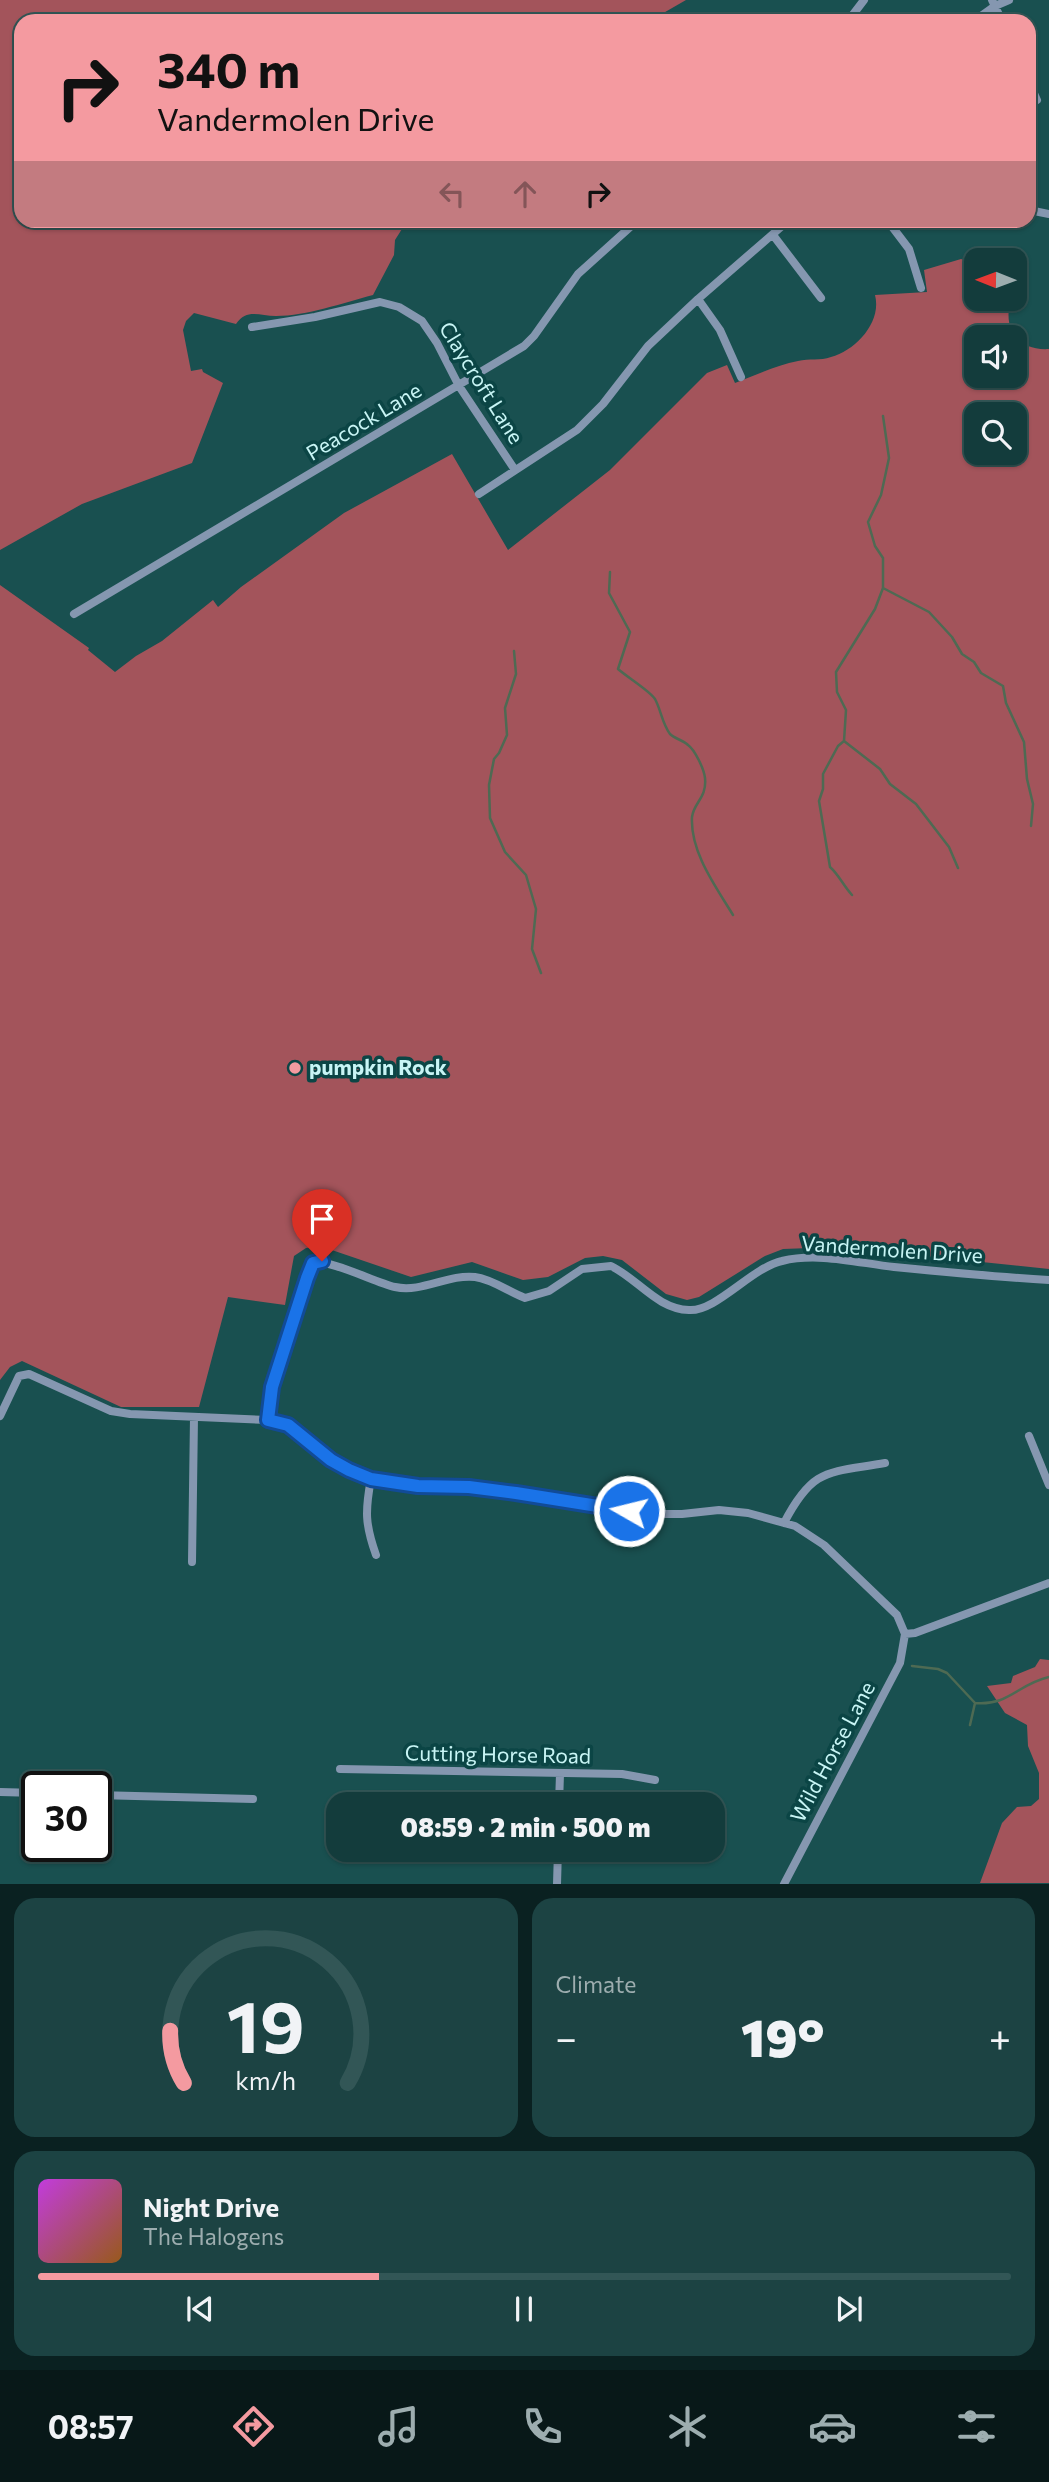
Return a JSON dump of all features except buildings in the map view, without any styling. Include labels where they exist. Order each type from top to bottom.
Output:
[{"type":"street","points":[[853,14],[864,0]]},
{"type":"street","points":[[993,3],[1009,0]]},
{"type":"street","points":[[479,494],[577,430],[603,404],[648,346],[780,228]]},
{"type":"street","points":[[897,228],[909,249],[921,288]]},
{"type":"street","name":"Peacock Lane","points":[[74,614],[459,386],[530,341],[578,274],[628,229]]},
{"type":"street","points":[[772,235],[821,298]]},
{"type":"street","points":[[698,299],[720,330],[741,376]]},
{"type":"street","name":"Claycroft Lane","points":[[252,327],[315,317],[380,302],[399,307],[422,321],[437,343],[459,386],[515,470]]},
{"type":"street","name":"Vandermolen Drive","points":[[268,1420],[272,1387],[307,1278],[313,1263],[322,1261],[397,1287],[408,1288],[457,1278],[477,1278],[525,1298],[550,1291],[582,1269],[611,1266],[666,1305],[698,1311],[766,1266],[797,1259],[847,1260],[1049,1280]]},
{"type":"street","points":[[0,1416],[19,1376],[29,1374],[111,1411],[268,1420],[288,1425],[331,1460],[371,1479],[418,1486],[469,1487],[649,1514],[719,1510],[748,1513],[795,1526],[824,1545],[897,1615],[905,1634],[915,1633],[1049,1583]]},
{"type":"street","points":[[192,1562],[194,1417]]},
{"type":"street","points":[[1029,1436],[1049,1485]]},
{"type":"street","points":[[784,1523],[809,1483],[829,1473],[885,1463]]},
{"type":"street","points":[[371,1479],[366,1528],[376,1555]]},
{"type":"street","name":"Wild Horse Lane","points":[[784,1884],[900,1663],[905,1634]]},
{"type":"street","name":"Cutting Horse Road","points":[[340,1769],[622,1774],[655,1780]]},
{"type":"street","points":[[559,1792],[560,1774]]},
{"type":"street","points":[[0,1792],[21,1793]]},
{"type":"street","points":[[112,1795],[253,1798]]},
{"type":"street","points":[[557,1884],[558,1862]]},
{"type":"shaded area","points":[[0,0],[686,0],[662,14],[14,14],[14,228],[403,228],[395,240],[394,255],[373,295],[300,314],[249,314],[236,324],[194,313],[186,321],[183,330],[191,371],[202,369],[223,383],[192,463],[82,504],[0,550]]},
{"type":"shaded area","points":[[961,259],[964,260],[964,312],[1009,312],[1010,325],[964,325],[964,388],[1027,388],[1027,345],[1049,349],[1049,1269],[837,1247],[783,1249],[765,1256],[699,1297],[687,1300],[666,1294],[622,1260],[603,1256],[585,1258],[548,1277],[523,1280],[472,1262],[411,1277],[320,1246],[306,1248],[294,1256],[285,1305],[228,1297],[199,1407],[121,1407],[22,1361],[10,1367],[0,1380],[0,585],[89,648],[88,650],[115,672],[162,641],[213,600],[218,607],[241,587],[344,513],[452,454],[508,550],[610,470],[707,373],[727,365],[735,383],[790,363],[827,358],[849,348],[865,334],[875,315],[875,295],[927,292],[924,270]]},
{"type":"shaded area","points":[[1040,1659],[1049,1660],[1049,1883],[980,1883],[1002,1823],[1017,1807],[1031,1806],[1039,1799],[1039,1773],[1028,1746],[1027,1725],[1005,1713],[987,1686],[1011,1683],[1013,1676],[1035,1667]]},
{"type":"waterway","points":[[883,416],[889,458],[881,495],[868,522],[875,546],[883,558],[883,588],[929,612],[952,637],[962,654],[974,662],[981,673],[1003,686],[1006,703],[1024,742],[1027,779],[1033,804],[1031,826]]},
{"type":"waterway","points":[[610,572],[609,593],[630,632],[618,669],[652,696],[670,734],[688,745],[699,760],[705,785],[692,817],[692,830],[705,869],[733,915]]},
{"type":"waterway","points":[[852,895],[830,867],[819,801],[823,789],[823,774],[838,746],[844,741],[846,710],[837,692],[836,672],[875,609],[883,588]]},
{"type":"waterway","points":[[514,651],[516,674],[505,708],[507,735],[494,759],[489,785],[490,818],[505,852],[526,875],[536,909],[532,949],[541,973]]},
{"type":"waterway","points":[[844,741],[880,769],[890,784],[916,804],[949,847],[958,868]]},
{"type":"waterway","points":[[912,1666],[938,1669],[947,1673],[975,1703],[997,1701],[1049,1677]]},
{"type":"waterway","points":[[970,1725],[975,1703]]},
{"type":"place","name":"pumpkin Rock","points":[[295,1068]]},
{"type":"route","points":[[322,1261],[313,1263],[307,1278],[272,1387],[268,1420],[288,1425],[331,1460],[371,1479],[418,1486],[469,1487],[629,1511]]}]
